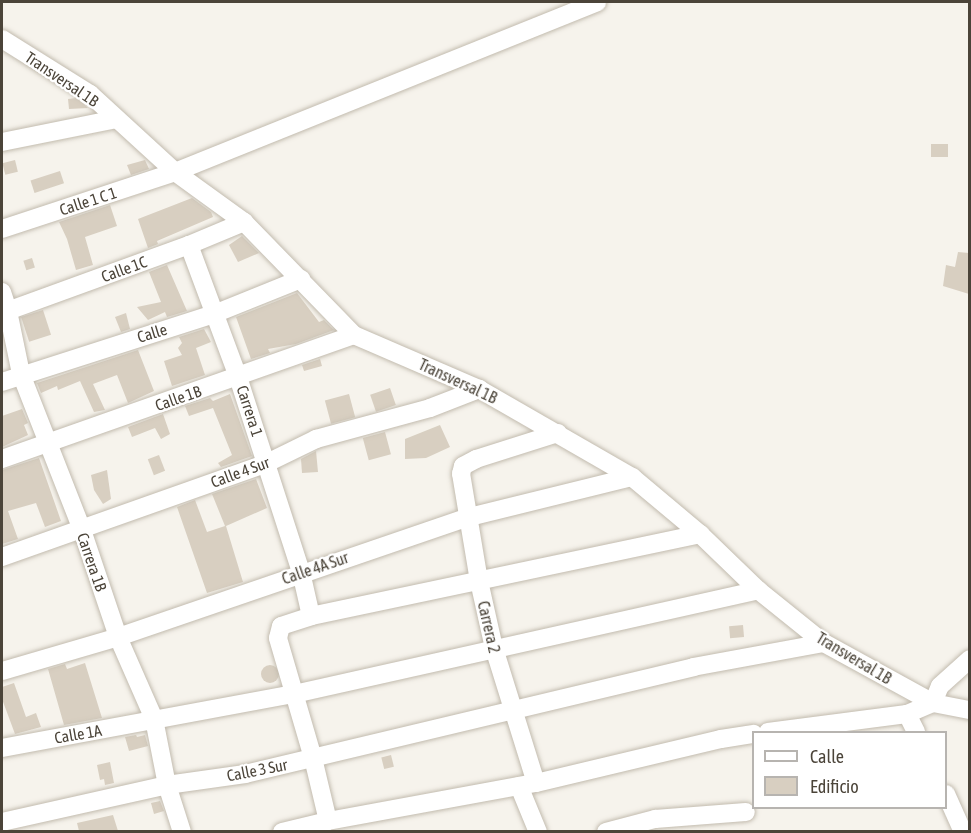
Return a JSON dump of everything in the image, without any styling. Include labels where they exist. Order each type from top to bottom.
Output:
[{"type":"street","name":"Calle 1 C 1","points":[[2,229],[175,172],[597,2]]},
{"type":"street","name":"Transversal 1B","points":[[2,39],[90,94],[175,172],[244,222],[354,335],[479,389],[632,477],[700,534],[758,590],[824,643],[933,703],[969,710]]},
{"type":"street","points":[[2,142],[116,119]]},
{"type":"street","name":"Calle 1C","points":[[5,312],[189,245],[244,222]]},
{"type":"street","name":"Carrera 1","points":[[189,245],[267,463],[301,572],[311,616]]},
{"type":"street","name":"Calle","points":[[2,382],[21,374],[214,314],[301,279]]},
{"type":"street","name":"Carrera 1B","points":[[2,292],[21,374],[81,527],[118,637],[154,719],[167,785],[182,831]]},
{"type":"street","name":"Calle 1B","points":[[2,459],[354,335]]},
{"type":"street","name":"Calle 4 Sur","points":[[2,557],[81,527],[267,463],[316,439],[430,408],[479,389]]},
{"type":"street","name":"Carrera 2","points":[[538,831],[479,581],[462,474],[463,466],[476,459],[558,433]]},
{"type":"street","name":"Calle 4A Sur","points":[[2,671],[118,637],[301,572],[469,516],[632,477]]},
{"type":"street","points":[[328,820],[278,632],[286,622],[700,534]]},
{"type":"street","name":"Calle 1A","points":[[2,748],[294,694],[758,590]]},
{"type":"street","name":"Calle 3 Sur","points":[[2,822],[167,785],[245,774],[693,667],[824,643]]},
{"type":"street","points":[[776,731],[907,714],[933,703],[940,686],[969,659]]},
{"type":"street","points":[[907,714],[916,731]]},
{"type":"street","points":[[282,831],[328,820],[527,785],[721,739],[752,734]]},
{"type":"street","points":[[947,798],[963,831]]},
{"type":"street","points":[[606,831],[655,819],[746,812]]},
{"type":"building","points":[[76,98],[88,108],[69,109],[68,99]]},
{"type":"building","points":[[931,144],[948,144],[948,157],[931,157]]},
{"type":"building","points":[[15,160],[18,172],[5,175],[2,163]]},
{"type":"building","points":[[145,160],[149,169],[131,175],[127,165]]},
{"type":"building","points":[[60,171],[64,183],[35,193],[31,181]]},
{"type":"building","points":[[192,198],[211,212],[213,217],[157,241],[158,244],[148,248],[138,219]]},
{"type":"building","points":[[110,205],[117,226],[85,237],[93,265],[76,270],[67,239],[59,222]]},
{"type":"building","points":[[242,236],[259,253],[238,262],[229,245]]},
{"type":"building","points":[[958,252],[969,253],[969,294],[943,286],[946,265],[955,267]]},
{"type":"building","points":[[32,258],[35,268],[26,270],[23,261]]},
{"type":"building","points":[[167,265],[187,311],[167,317],[165,312],[148,320],[137,307],[161,302],[149,272]]},
{"type":"building","points":[[297,293],[319,322],[324,320],[334,330],[296,344],[268,349],[270,353],[251,359],[236,317]]},
{"type":"building","points":[[43,310],[51,335],[29,342],[21,317]]},
{"type":"building","points":[[126,313],[130,329],[121,332],[115,317]]},
{"type":"building","points":[[204,329],[211,342],[196,348],[205,375],[172,386],[164,361],[182,355],[178,348],[182,343],[179,337]]},
{"type":"building","points":[[138,350],[154,391],[128,403],[117,375],[93,384],[105,410],[94,412],[80,381],[58,390],[57,386],[41,393],[37,383]]},
{"type":"building","points":[[320,359],[322,366],[304,371],[302,365]]},
{"type":"building","points":[[390,388],[396,405],[376,412],[370,395]]},
{"type":"building","points":[[230,394],[252,456],[221,467],[218,463],[232,455],[213,408],[189,416],[185,406],[210,398],[213,401]]},
{"type":"building","points":[[349,394],[355,417],[331,424],[325,400]]},
{"type":"building","points":[[22,409],[28,423],[24,425],[28,435],[2,447],[2,416]]},
{"type":"building","points":[[163,414],[170,434],[161,439],[155,428],[132,437],[128,427]]},
{"type":"building","points":[[440,425],[450,447],[426,458],[405,459],[405,439]]},
{"type":"building","points":[[385,432],[391,454],[369,460],[363,438]]},
{"type":"building","points":[[316,451],[318,472],[302,473],[301,459]]},
{"type":"building","points":[[159,455],[165,471],[154,475],[148,459]]},
{"type":"building","points":[[39,458],[61,521],[45,527],[36,503],[8,511],[18,539],[2,544],[2,470]]},
{"type":"building","points":[[107,470],[111,499],[103,504],[94,490],[91,475]]},
{"type":"building","points":[[256,479],[267,508],[226,526],[243,582],[207,593],[177,507],[195,500],[207,532],[225,526],[212,494]]},
{"type":"building","points":[[743,625],[744,637],[730,638],[729,626]]},
{"type":"building","points":[[85,663],[102,718],[64,725],[48,669],[65,664],[67,669]]},
{"type":"building","points":[[270,665],[276,668],[279,674],[276,680],[270,683],[264,680],[261,674],[264,668]]},
{"type":"building","points":[[14,683],[26,717],[36,713],[41,727],[15,734],[2,699],[2,687]]},
{"type":"building","points":[[136,735],[137,737],[145,735],[148,746],[129,751],[125,737]]},
{"type":"building","points":[[391,755],[394,767],[384,769],[381,757]]},
{"type":"building","points":[[110,762],[114,783],[105,785],[104,779],[100,780],[97,765]]},
{"type":"building","points":[[160,801],[164,811],[154,814],[151,803]]},
{"type":"building","points":[[113,815],[118,831],[79,831],[77,823]]}]
